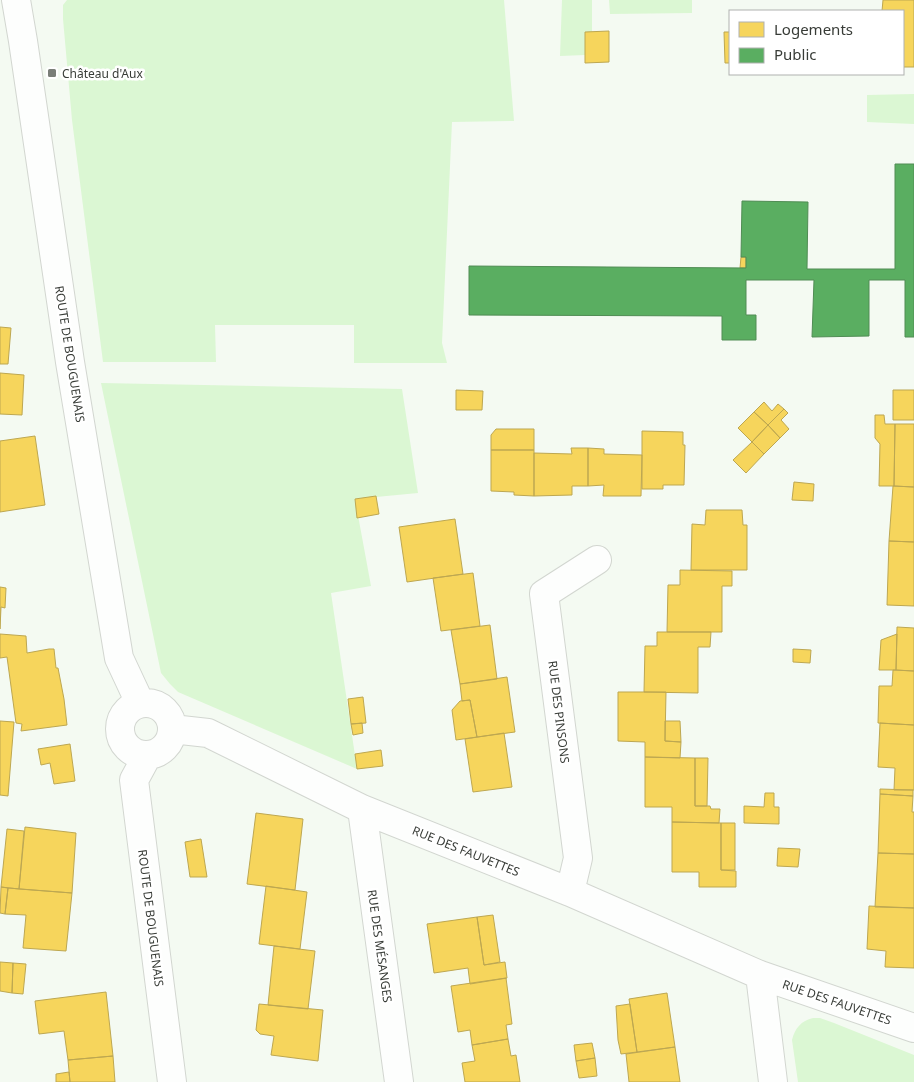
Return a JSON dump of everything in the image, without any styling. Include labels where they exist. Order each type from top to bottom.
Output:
[{"type":"street","name":"ROUTE DE BOUGUENAIS","points":[[16,0],[70,362],[119,658],[140,703]]},
{"type":"street","name":"RUE DES PINSONS","points":[[570,892],[578,858],[544,594],[597,560]]},
{"type":"street","points":[[140,703],[148,703],[156,705],[168,714],[172,729],[168,745],[155,754],[147,756],[130,750],[124,744],[120,737],[119,728],[126,712],[140,703]]},
{"type":"street","name":"RUE DES FAUVETTES","points":[[172,729],[208,733],[362,810],[570,892],[760,975],[914,1028]]},
{"type":"street","name":"ROUTE DE BOUGUENAIS","points":[[147,756],[134,780],[172,1082]]},
{"type":"street","name":"RUE DES MÉSANGES","points":[[362,810],[399,1082]]},
{"type":"street","name":"RUE DES FAUVETTES","points":[[760,975],[773,1082]]},
{"type":"green space","points":[[67,0],[504,0],[514,121],[452,122],[442,343],[447,363],[354,363],[354,325],[215,325],[216,362],[103,362],[72,120],[63,19],[63,5]]},
{"type":"green space","points":[[562,0],[592,0],[592,32],[585,55],[560,56]]},
{"type":"green space","points":[[609,0],[692,0],[692,13],[610,14]]},
{"type":"green space","points":[[914,94],[914,124],[867,122],[867,95]]},
{"type":"green space","points":[[101,383],[402,389],[418,493],[355,499],[371,586],[331,593],[357,769],[178,692],[161,673]]},
{"type":"green space","points":[[813,1018],[820,1018],[834,1023],[914,1055],[914,1082],[798,1082],[792,1040],[799,1026]]},
{"type":"building: Logements","points":[[883,0],[914,0],[914,67],[904,67],[904,10],[882,10]]},
{"type":"building: Logements","points":[[609,31],[609,62],[585,63],[585,32]]},
{"type":"building: Logements","points":[[724,32],[729,32],[729,63],[725,63]]},
{"type":"building: Logements","points":[[741,257],[746,257],[746,268],[740,268]]},
{"type":"building: Logements","points":[[0,327],[11,328],[8,364],[0,364]]},
{"type":"building: Logements","points":[[0,373],[24,375],[22,415],[0,414]]},
{"type":"building: Logements","points":[[456,390],[483,391],[482,410],[456,410]]},
{"type":"building: Logements","points":[[893,390],[914,390],[914,420],[893,420]]},
{"type":"building: Logements","points":[[764,402],[772,411],[778,404],[784,409],[768,425],[754,412]]},
{"type":"building: Logements","points":[[784,409],[788,413],[781,420],[789,429],[780,438],[768,425]]},
{"type":"building: Logements","points":[[754,412],[768,425],[752,442],[738,428]]},
{"type":"building: Logements","points":[[875,415],[884,415],[885,424],[895,424],[894,486],[879,486],[880,444],[875,438]]},
{"type":"building: Logements","points":[[895,424],[914,424],[914,487],[894,486]]},
{"type":"building: Logements","points":[[768,425],[780,438],[764,454],[752,442]]},
{"type":"building: Logements","points":[[496,429],[534,429],[534,450],[491,450],[491,435]]},
{"type":"building: Logements","points":[[642,431],[683,432],[683,445],[685,445],[684,485],[663,485],[663,489],[642,489]]},
{"type":"building: Logements","points":[[35,436],[45,505],[0,512],[0,441]]},
{"type":"building: Logements","points":[[752,442],[764,454],[746,473],[733,460]]},
{"type":"building: Logements","points":[[571,448],[588,448],[588,486],[572,486],[572,495],[534,496],[534,453],[572,454]]},
{"type":"building: Logements","points":[[588,448],[604,449],[604,454],[642,455],[641,496],[603,496],[604,485],[588,486]]},
{"type":"building: Logements","points":[[491,450],[534,450],[534,496],[514,495],[514,492],[491,491]]},
{"type":"building: Logements","points":[[794,482],[814,484],[813,501],[792,500]]},
{"type":"building: Logements","points":[[893,486],[914,487],[914,542],[889,541]]},
{"type":"building: Logements","points":[[376,496],[379,514],[357,518],[355,499]]},
{"type":"building: Logements","points":[[706,510],[742,510],[743,525],[747,525],[747,570],[691,570],[692,524],[705,525]]},
{"type":"building: Logements","points":[[455,519],[463,574],[407,582],[399,527]]},
{"type":"building: Logements","points":[[889,541],[914,542],[914,606],[887,605]]},
{"type":"building: Logements","points":[[680,570],[732,571],[732,586],[722,586],[722,632],[667,632],[668,585],[680,585]]},
{"type":"building: Logements","points":[[473,573],[480,626],[441,631],[433,578]]},
{"type":"building: Logements","points":[[0,587],[6,588],[5,608],[1,607],[0,629]]},
{"type":"building: Logements","points":[[490,625],[497,679],[460,684],[451,630]]},
{"type":"building: Logements","points":[[897,627],[914,628],[914,671],[896,670]]},
{"type":"building: Logements","points":[[657,632],[711,632],[710,647],[698,647],[698,693],[644,692],[645,646],[657,646]]},
{"type":"building: Logements","points":[[0,634],[26,636],[27,653],[54,649],[67,725],[21,731],[22,724],[16,723],[7,657],[0,658]]},
{"type":"building: Logements","points":[[897,634],[896,670],[879,670],[881,640]]},
{"type":"building: Logements","points":[[793,649],[811,650],[810,663],[793,662]]},
{"type":"building: Logements","points":[[893,670],[914,671],[914,725],[878,723],[879,686],[892,686]]},
{"type":"building: Logements","points":[[507,677],[515,732],[477,737],[470,700],[462,701],[460,684]]},
{"type":"building: Logements","points":[[618,692],[666,692],[665,741],[681,742],[680,758],[645,757],[645,742],[618,741]]},
{"type":"building: Logements","points":[[363,697],[366,723],[351,724],[348,699]]},
{"type":"building: Logements","points":[[470,700],[477,737],[456,740],[452,710],[460,701]]},
{"type":"building: Logements","points":[[0,721],[14,722],[8,796],[0,795]]},
{"type":"building: Logements","points":[[665,721],[680,721],[681,742],[665,741]]},
{"type":"building: Logements","points":[[362,723],[363,733],[353,735],[351,724]]},
{"type":"building: Logements","points":[[880,723],[914,725],[914,790],[894,790],[895,768],[878,767]]},
{"type":"building: Logements","points":[[504,733],[512,787],[473,792],[465,739]]},
{"type":"building: Logements","points":[[70,744],[75,781],[54,784],[50,763],[41,765],[38,749]]},
{"type":"building: Logements","points":[[381,750],[383,766],[357,769],[355,754]]},
{"type":"building: Logements","points":[[645,757],[695,758],[695,806],[710,806],[711,809],[720,809],[719,823],[672,822],[672,807],[645,807]]},
{"type":"building: Logements","points":[[695,758],[708,758],[707,806],[695,806]]},
{"type":"building: Logements","points":[[880,789],[913,790],[913,796],[880,794]]},
{"type":"building: Logements","points":[[765,793],[774,793],[774,807],[779,807],[779,824],[744,823],[744,806],[764,807]]},
{"type":"building: Logements","points":[[880,794],[913,796],[914,854],[878,853]]},
{"type":"building: Logements","points":[[256,813],[303,819],[295,890],[247,884]]},
{"type":"building: Logements","points":[[672,822],[721,823],[721,870],[736,871],[736,887],[699,887],[699,872],[672,872]]},
{"type":"building: Logements","points":[[721,823],[735,823],[735,870],[721,870]]},
{"type":"building: Logements","points":[[25,827],[76,833],[72,893],[19,889]]},
{"type":"building: Logements","points":[[7,829],[24,831],[19,889],[1,887]]},
{"type":"building: Logements","points":[[201,839],[207,877],[190,877],[185,842]]},
{"type":"building: Logements","points":[[778,848],[800,849],[798,867],[777,866]]},
{"type":"building: Logements","points":[[878,853],[914,854],[914,908],[875,907]]},
{"type":"building: Logements","points":[[266,886],[307,892],[300,949],[259,944]]},
{"type":"building: Logements","points":[[1,887],[8,888],[5,914],[0,913]]},
{"type":"building: Logements","points":[[8,888],[72,893],[66,951],[23,948],[26,915],[5,914]]},
{"type":"building: Logements","points":[[869,906],[914,908],[914,968],[885,967],[886,951],[867,949]]},
{"type":"building: Logements","points":[[493,915],[500,962],[484,965],[477,917]]},
{"type":"building: Logements","points":[[477,917],[484,965],[505,962],[507,978],[470,984],[468,968],[434,973],[427,924]]},
{"type":"building: Logements","points":[[274,946],[315,951],[308,1009],[268,1005]]},
{"type":"building: Logements","points":[[0,962],[13,963],[12,993],[0,991]]},
{"type":"building: Logements","points":[[13,963],[26,964],[23,994],[12,993]]},
{"type":"building: Logements","points":[[506,978],[512,1024],[506,1025],[508,1039],[472,1045],[470,1030],[458,1032],[451,986]]},
{"type":"building: Logements","points":[[106,992],[113,1056],[68,1060],[64,1031],[39,1034],[35,1001]]},
{"type":"building: Logements","points":[[667,993],[675,1047],[637,1052],[629,999]]},
{"type":"building: Logements","points":[[259,1004],[323,1010],[318,1061],[271,1055],[274,1036],[260,1034],[256,1030]]},
{"type":"building: Logements","points":[[630,1004],[637,1052],[621,1054],[618,1040],[616,1006]]},
{"type":"building: Logements","points":[[508,1039],[511,1056],[516,1055],[520,1082],[465,1082],[462,1063],[475,1061],[472,1045]]},
{"type":"building: Logements","points":[[592,1043],[595,1058],[576,1061],[574,1045]]},
{"type":"building: Logements","points":[[675,1047],[680,1082],[629,1082],[626,1054]]},
{"type":"building: Logements","points":[[113,1056],[115,1082],[70,1082],[68,1060]]},
{"type":"building: Logements","points":[[595,1058],[597,1076],[579,1078],[576,1061]]},
{"type":"building: Logements","points":[[69,1072],[70,1082],[56,1082],[56,1074]]},
{"type":"building: Public","points":[[895,164],[914,164],[914,337],[905,337],[905,280],[869,280],[869,336],[812,337],[814,280],[746,280],[746,315],[756,315],[756,340],[722,340],[722,316],[469,315],[469,266],[746,268],[746,257],[741,257],[742,201],[808,202],[807,269],[895,269]]},
{"type":"place","name":"Château d'Aux","points":[[52,73]]}]
